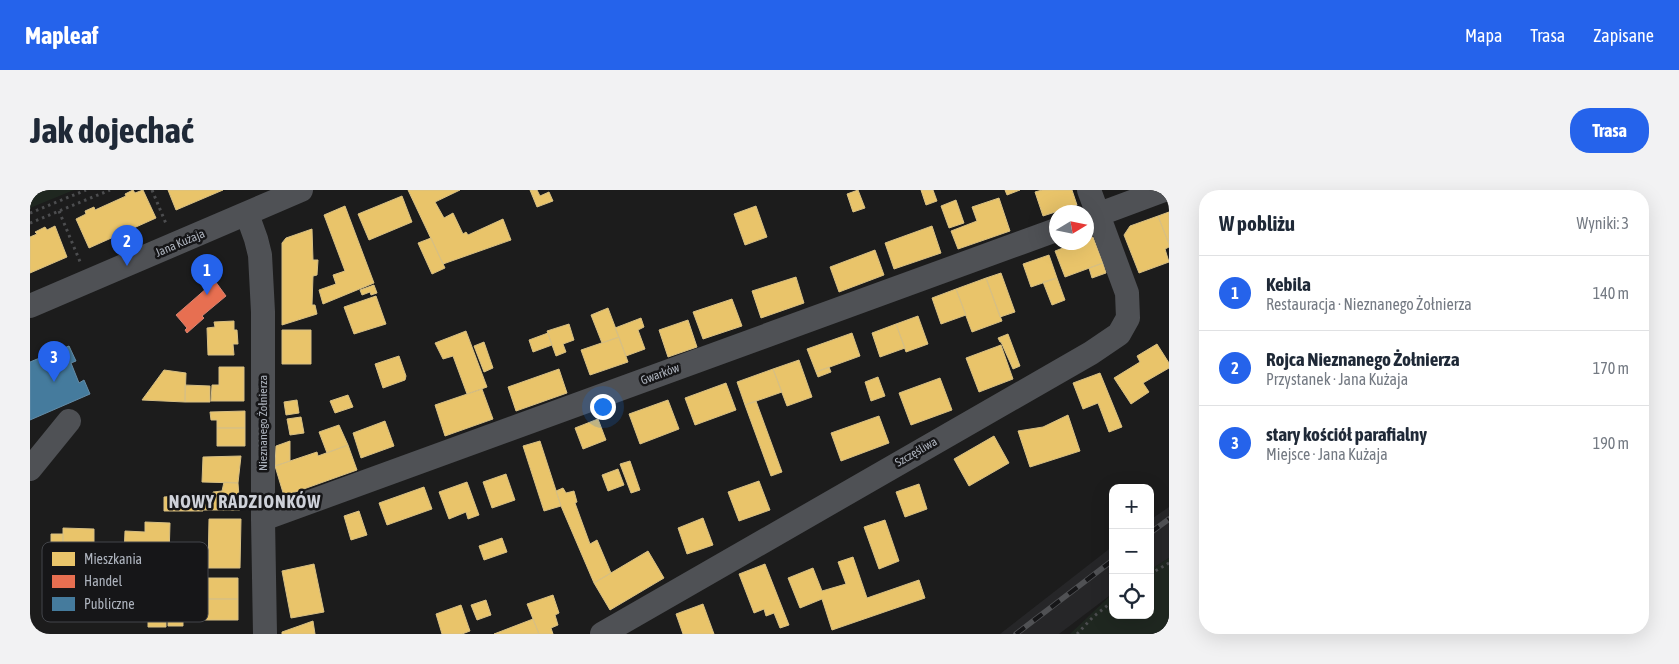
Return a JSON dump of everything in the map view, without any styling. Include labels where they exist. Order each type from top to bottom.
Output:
[{"type":"street","name":"Jana Kużaja","points":[[30,306],[301,190]]},
{"type":"street","name":"Szczęśliwa","points":[[1089,190],[1091,205]]},
{"type":"street","points":[[1094,215],[1164,190]]},
{"type":"street","name":"Nieznanego Żołnierza","points":[[246,214],[260,255],[265,634]]},
{"type":"street","name":"Szczęśliwa","points":[[602,634],[1091,353],[1119,334],[1128,318],[1127,293],[1094,220]]},
{"type":"street","name":"Gwarków","points":[[263,519],[1049,233]]},
{"type":"street","points":[[30,469],[69,421]]},
{"type":"path","points":[[30,213],[86,190]]},
{"type":"path","points":[[30,223],[110,190]]},
{"type":"path","points":[[152,190],[168,227]]},
{"type":"path","points":[[83,196],[85,200]]},
{"type":"path","points":[[59,211],[81,264]]},
{"type":"path","points":[[1154,571],[1169,562]]},
{"type":"path","points":[[1077,634],[1093,617],[1109,604]]},
{"type":"shaded area","points":[[30,190],[74,190],[30,208]]},
{"type":"shaded area","points":[[1169,507],[1169,558],[1154,567],[1154,529],[1154,517]]},
{"type":"shaded area","points":[[1109,549],[1109,596],[1059,634],[1000,634]]},
{"type":"shaded area","points":[[1169,558],[1169,634],[1070,634],[1109,597],[1109,619],[1154,619],[1154,567]]},
{"type":"building: Mieszkania","points":[[133,190],[135,193],[143,190],[156,218],[89,248],[76,219],[86,214],[85,211],[94,207],[95,210],[126,196],[125,194]]},
{"type":"building: Mieszkania","points":[[168,190],[223,190],[176,210]]},
{"type":"building: Mieszkania","points":[[408,190],[460,190],[435,202],[444,218],[453,213],[463,234],[466,232],[468,235],[503,219],[511,240],[443,264]]},
{"type":"building: Mieszkania","points":[[530,190],[537,190],[540,196],[549,192],[553,201],[537,207]]},
{"type":"building: Mieszkania","points":[[858,190],[865,208],[853,212],[847,194]]},
{"type":"building: Mieszkania","points":[[921,190],[933,190],[937,201],[926,205]]},
{"type":"building: Mieszkania","points":[[1005,190],[1020,190],[1007,195]]},
{"type":"building: Mieszkania","points":[[1042,190],[1072,190],[1077,205],[1049,205],[1049,214],[1043,216],[1035,192]]},
{"type":"building: Mieszkania","points":[[402,196],[412,222],[369,240],[358,214]]},
{"type":"building: Mieszkania","points":[[999,198],[1010,231],[958,249],[951,231],[977,221],[972,207]]},
{"type":"building: Mieszkania","points":[[956,200],[964,223],[949,228],[941,206]]},
{"type":"building: Mieszkania","points":[[345,206],[374,283],[323,304],[319,290],[336,284],[333,275],[345,271],[324,215]]},
{"type":"building: Mieszkania","points":[[756,206],[767,237],[745,245],[734,214]]},
{"type":"building: Mieszkania","points":[[1169,212],[1169,244],[1158,216]]},
{"type":"building: Mieszkania","points":[[1158,216],[1169,244],[1169,247],[1165,249],[1169,262],[1139,273],[1124,235],[1130,226]]},
{"type":"building: Mieszkania","points":[[55,226],[67,257],[30,273],[30,237],[45,227],[47,230]]},
{"type":"building: Mieszkania","points":[[932,226],[941,253],[894,269],[885,243]]},
{"type":"building: Mieszkania","points":[[312,229],[313,260],[318,260],[317,275],[313,276],[312,305],[315,305],[317,314],[282,325],[282,243],[286,238]]},
{"type":"building: Mieszkania","points":[[431,238],[445,268],[432,274],[418,243]]},
{"type":"building: Mieszkania","points":[[1094,240],[1103,263],[1065,277],[1055,251],[1094,250]]},
{"type":"building: Mieszkania","points":[[875,250],[884,275],[839,292],[830,267]]},
{"type":"building: Mieszkania","points":[[1049,255],[1057,278],[1031,287],[1023,264]]},
{"type":"building: Mieszkania","points":[[1103,263],[1106,273],[1092,278],[1089,268]]},
{"type":"building: Mieszkania","points":[[1001,273],[1015,312],[1000,317],[986,278]]},
{"type":"building: Mieszkania","points":[[796,277],[804,303],[761,318],[752,291]]},
{"type":"building: Mieszkania","points":[[986,278],[1002,321],[972,332],[956,289]]},
{"type":"building: Mieszkania","points":[[1057,278],[1065,300],[1052,305],[1043,282]]},
{"type":"building: Mieszkania","points":[[374,285],[377,293],[371,295],[370,292],[362,295],[360,290]]},
{"type":"building: Mieszkania","points":[[956,289],[966,315],[941,324],[932,298]]},
{"type":"building: Mieszkania","points":[[376,296],[386,324],[354,334],[344,307]]},
{"type":"building: Mieszkania","points":[[732,299],[742,326],[703,339],[693,312]]},
{"type":"building: Mieszkania","points":[[608,308],[619,337],[602,343],[591,315]]},
{"type":"building: Mieszkania","points":[[918,316],[928,344],[906,352],[896,324]]},
{"type":"building: Mieszkania","points":[[641,318],[644,327],[638,330],[645,349],[626,356],[615,328]]},
{"type":"building: Mieszkania","points":[[688,320],[697,347],[668,357],[659,330]]},
{"type":"building: Mieszkania","points":[[234,321],[234,330],[237,330],[238,344],[233,344],[234,355],[208,355],[207,328],[215,327],[214,322]]},
{"type":"building: Mieszkania","points":[[569,324],[574,340],[563,344],[566,352],[556,356],[547,331]]},
{"type":"building: Mieszkania","points":[[896,324],[905,348],[880,357],[872,333]]},
{"type":"building: Mieszkania","points":[[282,330],[311,330],[311,364],[282,364]]},
{"type":"building: Mieszkania","points":[[466,331],[487,387],[467,394],[453,356],[443,359],[435,343]]},
{"type":"building: Mieszkania","points":[[548,333],[552,345],[533,352],[529,340]]},
{"type":"building: Mieszkania","points":[[852,333],[860,356],[816,372],[807,349]]},
{"type":"building: Mieszkania","points":[[1008,334],[1020,366],[1013,369],[998,338]]},
{"type":"building: Mieszkania","points":[[619,337],[628,362],[590,375],[581,350]]},
{"type":"building: Mieszkania","points":[[484,342],[493,368],[484,372],[474,346]]},
{"type":"building: Mieszkania","points":[[1157,344],[1169,363],[1169,368],[1143,383],[1149,392],[1131,404],[1114,378],[1140,362],[1137,356]]},
{"type":"building: Mieszkania","points":[[1001,345],[1013,379],[979,392],[966,358]]},
{"type":"building: Mieszkania","points":[[399,356],[406,376],[405,380],[383,388],[375,364]]},
{"type":"building: Mieszkania","points":[[799,360],[812,397],[787,406],[773,369]]},
{"type":"building: Mieszkania","points":[[219,367],[244,367],[244,401],[211,401],[212,385],[219,385]]},
{"type":"building: Mieszkania","points":[[829,367],[831,372],[818,377],[816,372]]},
{"type":"building: Mieszkania","points":[[559,369],[567,393],[516,411],[508,387]]},
{"type":"building: Mieszkania","points":[[773,369],[782,392],[745,405],[737,382]]},
{"type":"building: Mieszkania","points":[[164,370],[186,373],[185,402],[142,400]]},
{"type":"building: Mieszkania","points":[[1100,373],[1122,427],[1109,432],[1098,403],[1083,409],[1073,383]]},
{"type":"building: Mieszkania","points":[[878,377],[885,396],[871,401],[865,382]]},
{"type":"building: Mieszkania","points":[[940,378],[952,410],[911,425],[899,393]]},
{"type":"building: Mieszkania","points":[[726,383],[736,410],[695,425],[685,398]]},
{"type":"building: Mieszkania","points":[[185,385],[210,386],[210,402],[185,402]]},
{"type":"building: Mieszkania","points":[[482,389],[493,419],[445,436],[435,405]]},
{"type":"building: Mieszkania","points":[[348,395],[353,407],[335,413],[330,401]]},
{"type":"building: Mieszkania","points":[[297,400],[299,413],[286,415],[284,402]]},
{"type":"building: Mieszkania","points":[[668,400],[679,429],[640,444],[629,414]]},
{"type":"building: Mieszkania","points":[[756,401],[782,472],[771,476],[745,405]]},
{"type":"building: Mieszkania","points":[[245,411],[245,428],[217,428],[217,420],[211,420],[210,412]]},
{"type":"building: Mieszkania","points":[[1068,415],[1080,451],[1030,467],[1018,431],[1043,427]]},
{"type":"building: Mieszkania","points":[[879,416],[889,443],[841,461],[831,433]]},
{"type":"building: Mieszkania","points":[[301,417],[304,433],[290,435],[287,419]]},
{"type":"building: Mieszkania","points":[[598,419],[606,440],[583,449],[575,428]]},
{"type":"building: Mieszkania","points":[[385,421],[394,446],[361,458],[353,433]]},
{"type":"building: Mieszkania","points":[[339,425],[348,445],[327,453],[319,432]]},
{"type":"building: Mieszkania","points":[[217,428],[245,428],[245,446],[217,446]]},
{"type":"building: Mieszkania","points":[[994,436],[1009,463],[969,486],[954,459]]},
{"type":"building: Mieszkania","points":[[290,441],[290,461],[275,466],[276,446]]},
{"type":"building: Mieszkania","points":[[540,441],[561,506],[544,511],[523,446]]},
{"type":"building: Mieszkania","points":[[348,445],[357,470],[284,496],[275,466],[317,452],[318,456]]},
{"type":"building: Mieszkania","points":[[241,456],[238,483],[202,482],[203,457]]},
{"type":"building: Mieszkania","points":[[630,461],[640,490],[631,493],[620,464]]},
{"type":"building: Mieszkania","points":[[618,469],[624,485],[608,491],[602,475]]},
{"type":"building: Mieszkania","points":[[506,474],[515,500],[492,508],[483,482]]},
{"type":"building: Mieszkania","points":[[759,481],[770,510],[739,521],[728,492]]},
{"type":"building: Mieszkania","points":[[224,482],[238,483],[240,510],[204,510],[204,495],[213,495],[213,492],[222,491]]},
{"type":"building: Mieszkania","points":[[467,482],[479,515],[468,519],[466,512],[449,519],[439,492]]},
{"type":"building: Mieszkania","points":[[919,484],[927,509],[905,517],[896,492]]},
{"type":"building: Mieszkania","points":[[424,487],[432,509],[387,525],[379,503]]},
{"type":"building: Mieszkania","points":[[563,488],[566,493],[574,491],[577,502],[575,503],[590,544],[597,540],[611,573],[594,583],[556,491]]},
{"type":"building: Mieszkania","points":[[178,496],[178,511],[164,511],[164,497]]},
{"type":"building: Mieszkania","points":[[178,496],[204,497],[203,511],[178,511]]},
{"type":"building: Mieszkania","points":[[359,511],[367,535],[351,540],[344,516]]},
{"type":"building: Mieszkania","points":[[703,518],[713,545],[687,554],[678,528]]},
{"type":"building: Mieszkania","points":[[209,519],[241,519],[240,568],[208,568]]},
{"type":"building: Mieszkania","points":[[885,520],[899,561],[879,569],[864,527]]},
{"type":"building: Mieszkania","points":[[145,522],[170,523],[169,542],[125,542],[125,531],[145,532]]},
{"type":"building: Mieszkania","points":[[63,528],[94,529],[94,542],[63,542]]},
{"type":"building: Mieszkania","points":[[51,534],[63,534],[63,542],[51,542]]},
{"type":"building: Mieszkania","points":[[502,538],[507,552],[484,560],[479,546]]},
{"type":"building: Mieszkania","points":[[648,551],[664,578],[610,610],[594,583]]},
{"type":"building: Mieszkania","points":[[853,557],[867,598],[919,580],[925,598],[832,630],[822,599],[800,608],[788,578],[813,568],[822,591],[846,584],[838,562]]},
{"type":"building: Mieszkania","points":[[314,564],[324,612],[291,618],[282,571]]},
{"type":"building: Mieszkania","points":[[765,564],[789,625],[780,628],[774,613],[766,616],[764,609],[754,613],[739,574]]},
{"type":"building: Mieszkania","points":[[208,578],[238,578],[238,599],[208,599]]},
{"type":"building: Mieszkania","points":[[553,595],[559,613],[555,615],[558,625],[551,628],[553,634],[539,634],[527,604]]},
{"type":"building: Mieszkania","points":[[208,599],[238,599],[238,620],[208,620]]},
{"type":"building: Mieszkania","points":[[486,600],[491,615],[477,620],[471,605]]},
{"type":"building: Mieszkania","points":[[703,604],[714,634],[683,634],[676,614]]},
{"type":"building: Mieszkania","points":[[461,605],[470,631],[462,634],[442,634],[436,614]]},
{"type":"building: Mieszkania","points":[[533,619],[539,634],[494,634]]},
{"type":"building: Mieszkania","points":[[313,621],[315,634],[282,634],[282,632]]},
{"type":"building: Mieszkania","points":[[148,622],[166,622],[166,627],[148,627]]},
{"type":"building: Mieszkania","points":[[168,622],[183,622],[183,626],[168,626]]},
{"type":"building: Handel","points":[[215,281],[226,296],[202,316],[204,318],[187,333],[185,330],[187,328],[176,315]]},
{"type":"building: Publiczne","points":[[69,346],[76,361],[71,363],[79,383],[84,380],[90,394],[30,420],[30,362]]},
{"type":"railway","points":[[1154,530],[1169,519]]},
{"type":"railway","points":[[1016,634],[1109,563]]},
{"type":"place","name":"Rojca Nieznanego Żołnierza","points":[[127,266]]},
{"type":"place","name":"Kebila","points":[[207,295]]},
{"type":"place","name":"stary kościół parafialny","points":[[54,382]]},
{"type":"district","name":"NOWY RADZIONKÓW","points":[[245,502]]}]
